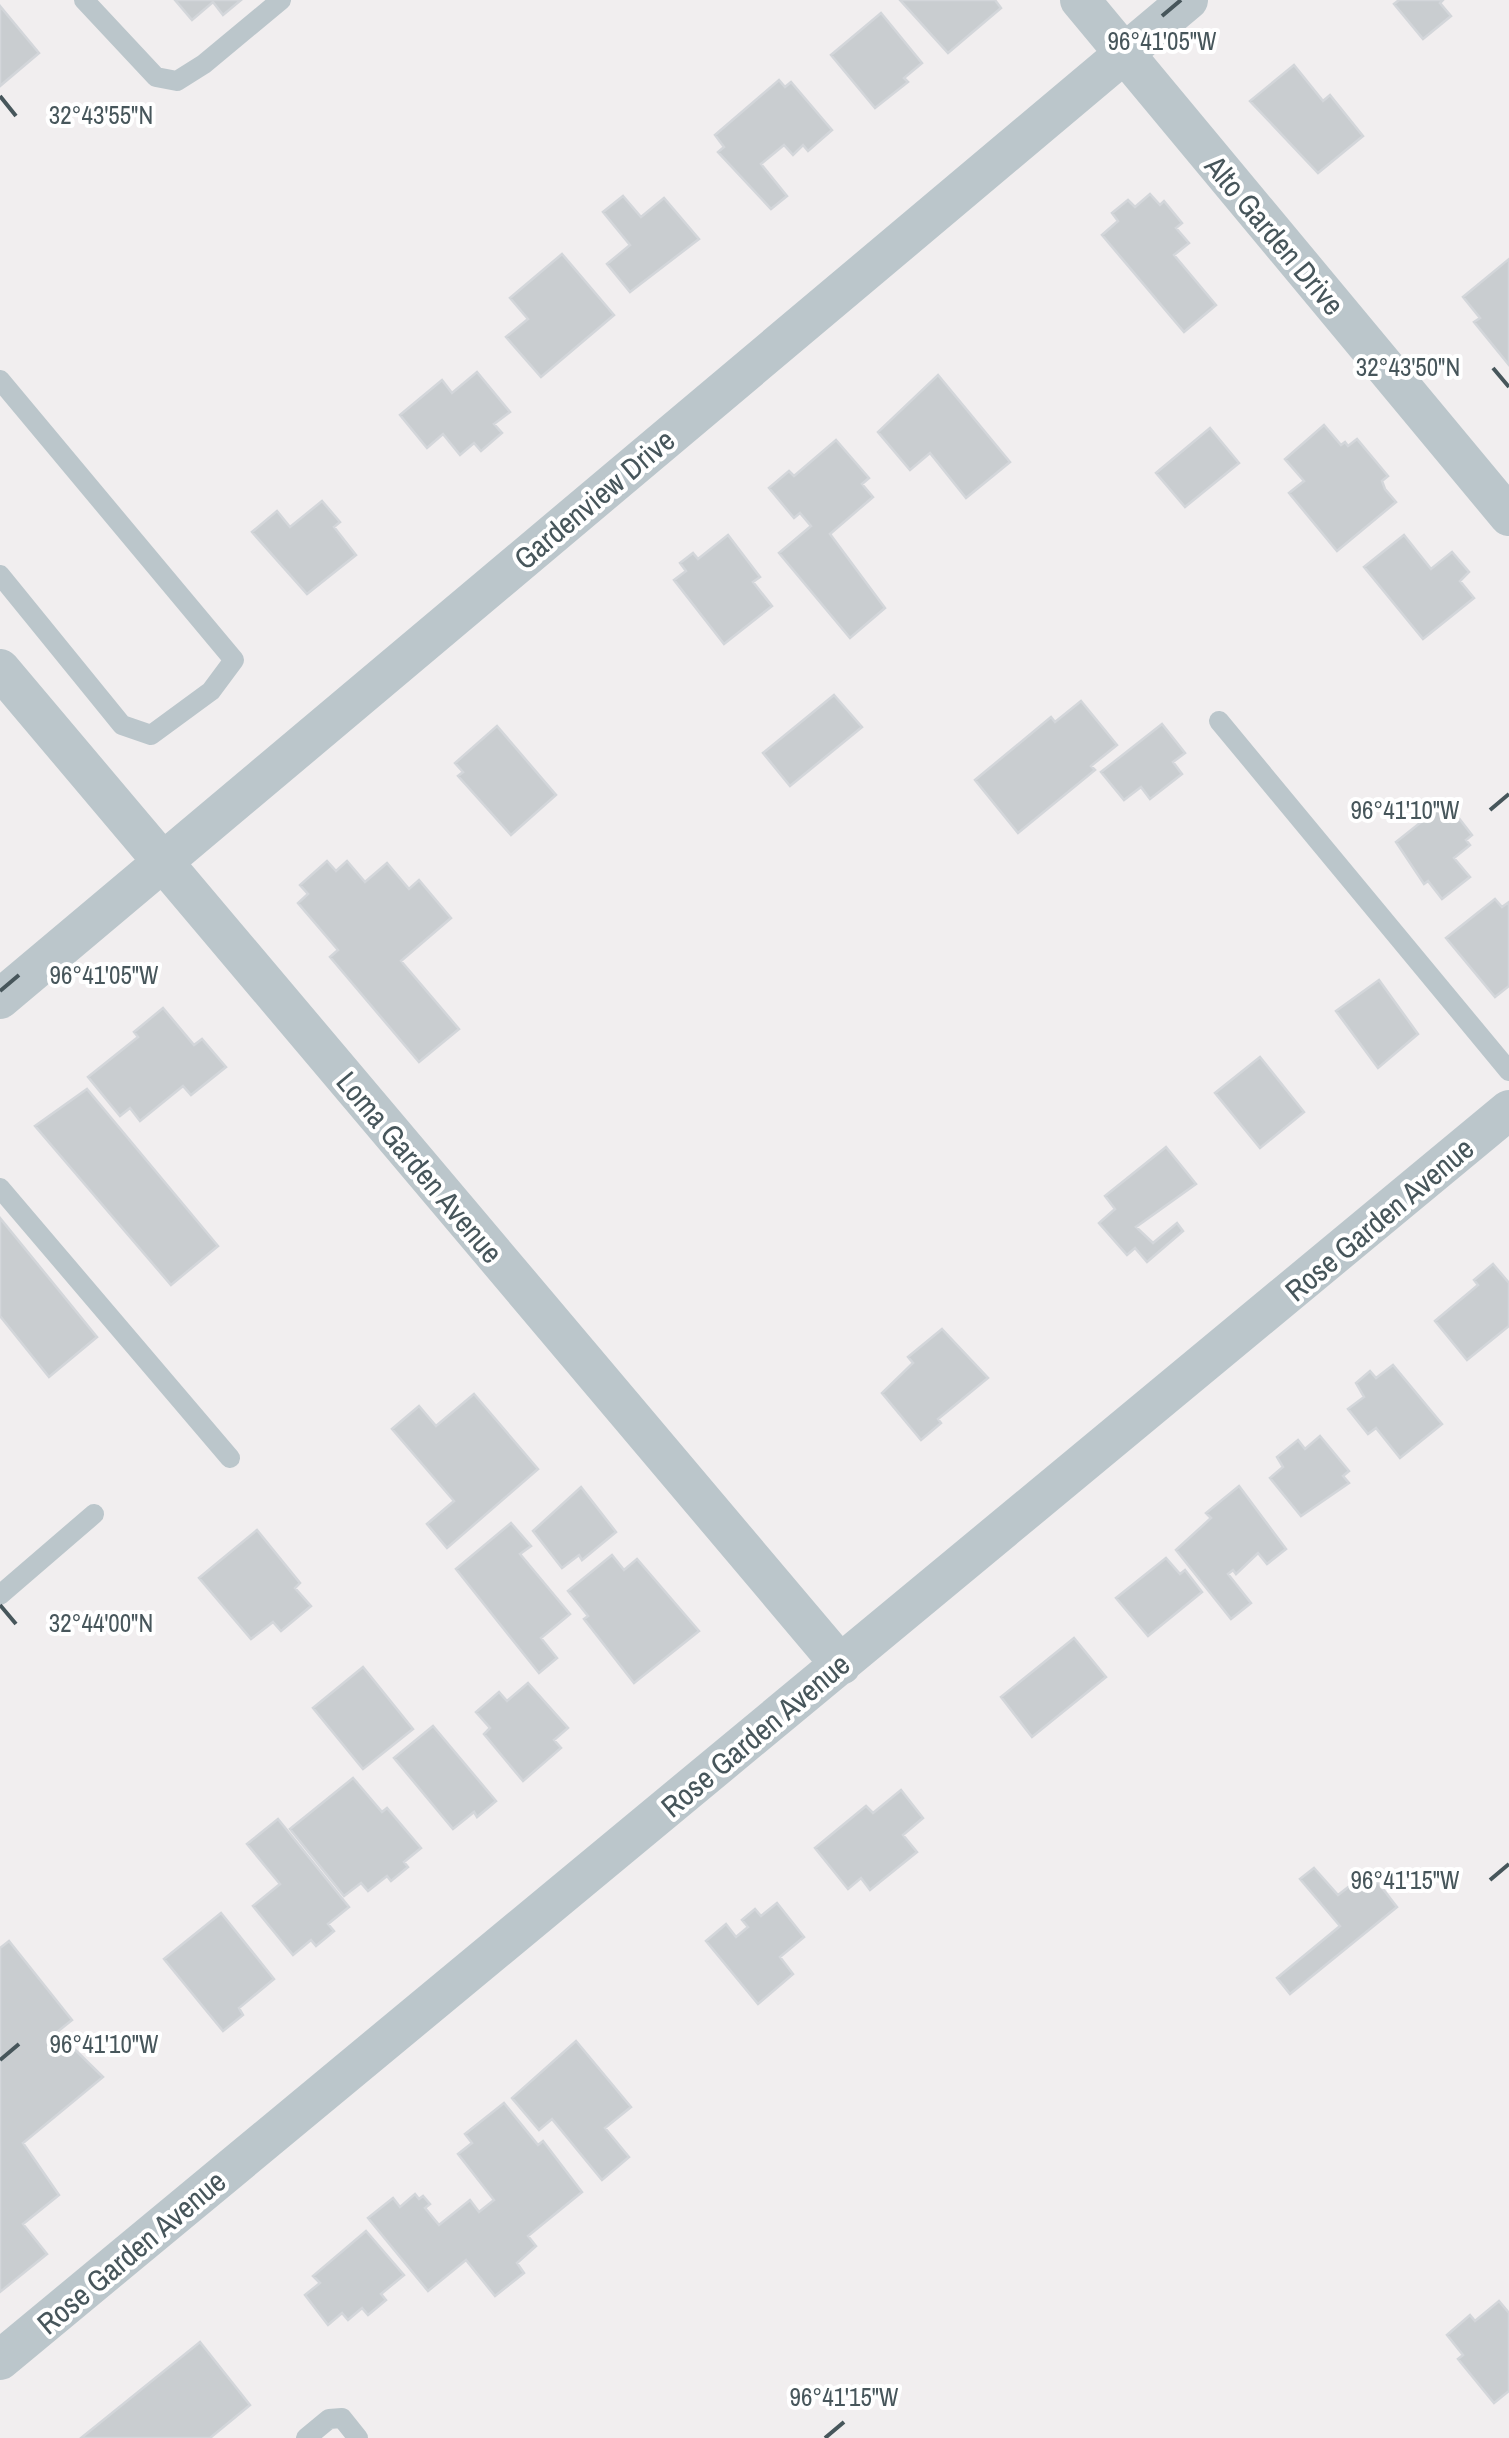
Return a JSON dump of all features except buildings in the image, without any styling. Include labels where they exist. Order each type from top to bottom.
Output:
[{"type":"street","name":"Alto Garden Drive","points":[[1080,0],[1509,516]]},
{"type":"street","name":"Gardenview Drive","points":[[0,999],[1188,0]]},
{"type":"street","name":"Loma Garden Avenue","points":[[0,669],[840,1664]]},
{"type":"street","name":"Rose Garden Avenue","points":[[0,2360],[1509,1110]]},
{"type":"lane","points":[[84,0],[156,77],[177,81],[204,64],[281,0]]},
{"type":"lane","points":[[0,380],[234,660],[211,691],[151,735],[122,725],[0,575]]},
{"type":"lane","points":[[1219,721],[1509,1070]]},
{"type":"lane","points":[[0,1188],[230,1458]]},
{"type":"lane","points":[[0,1595],[94,1514]]},
{"type":"lane","points":[[306,2438],[329,2419],[342,2418],[358,2438]]}]
